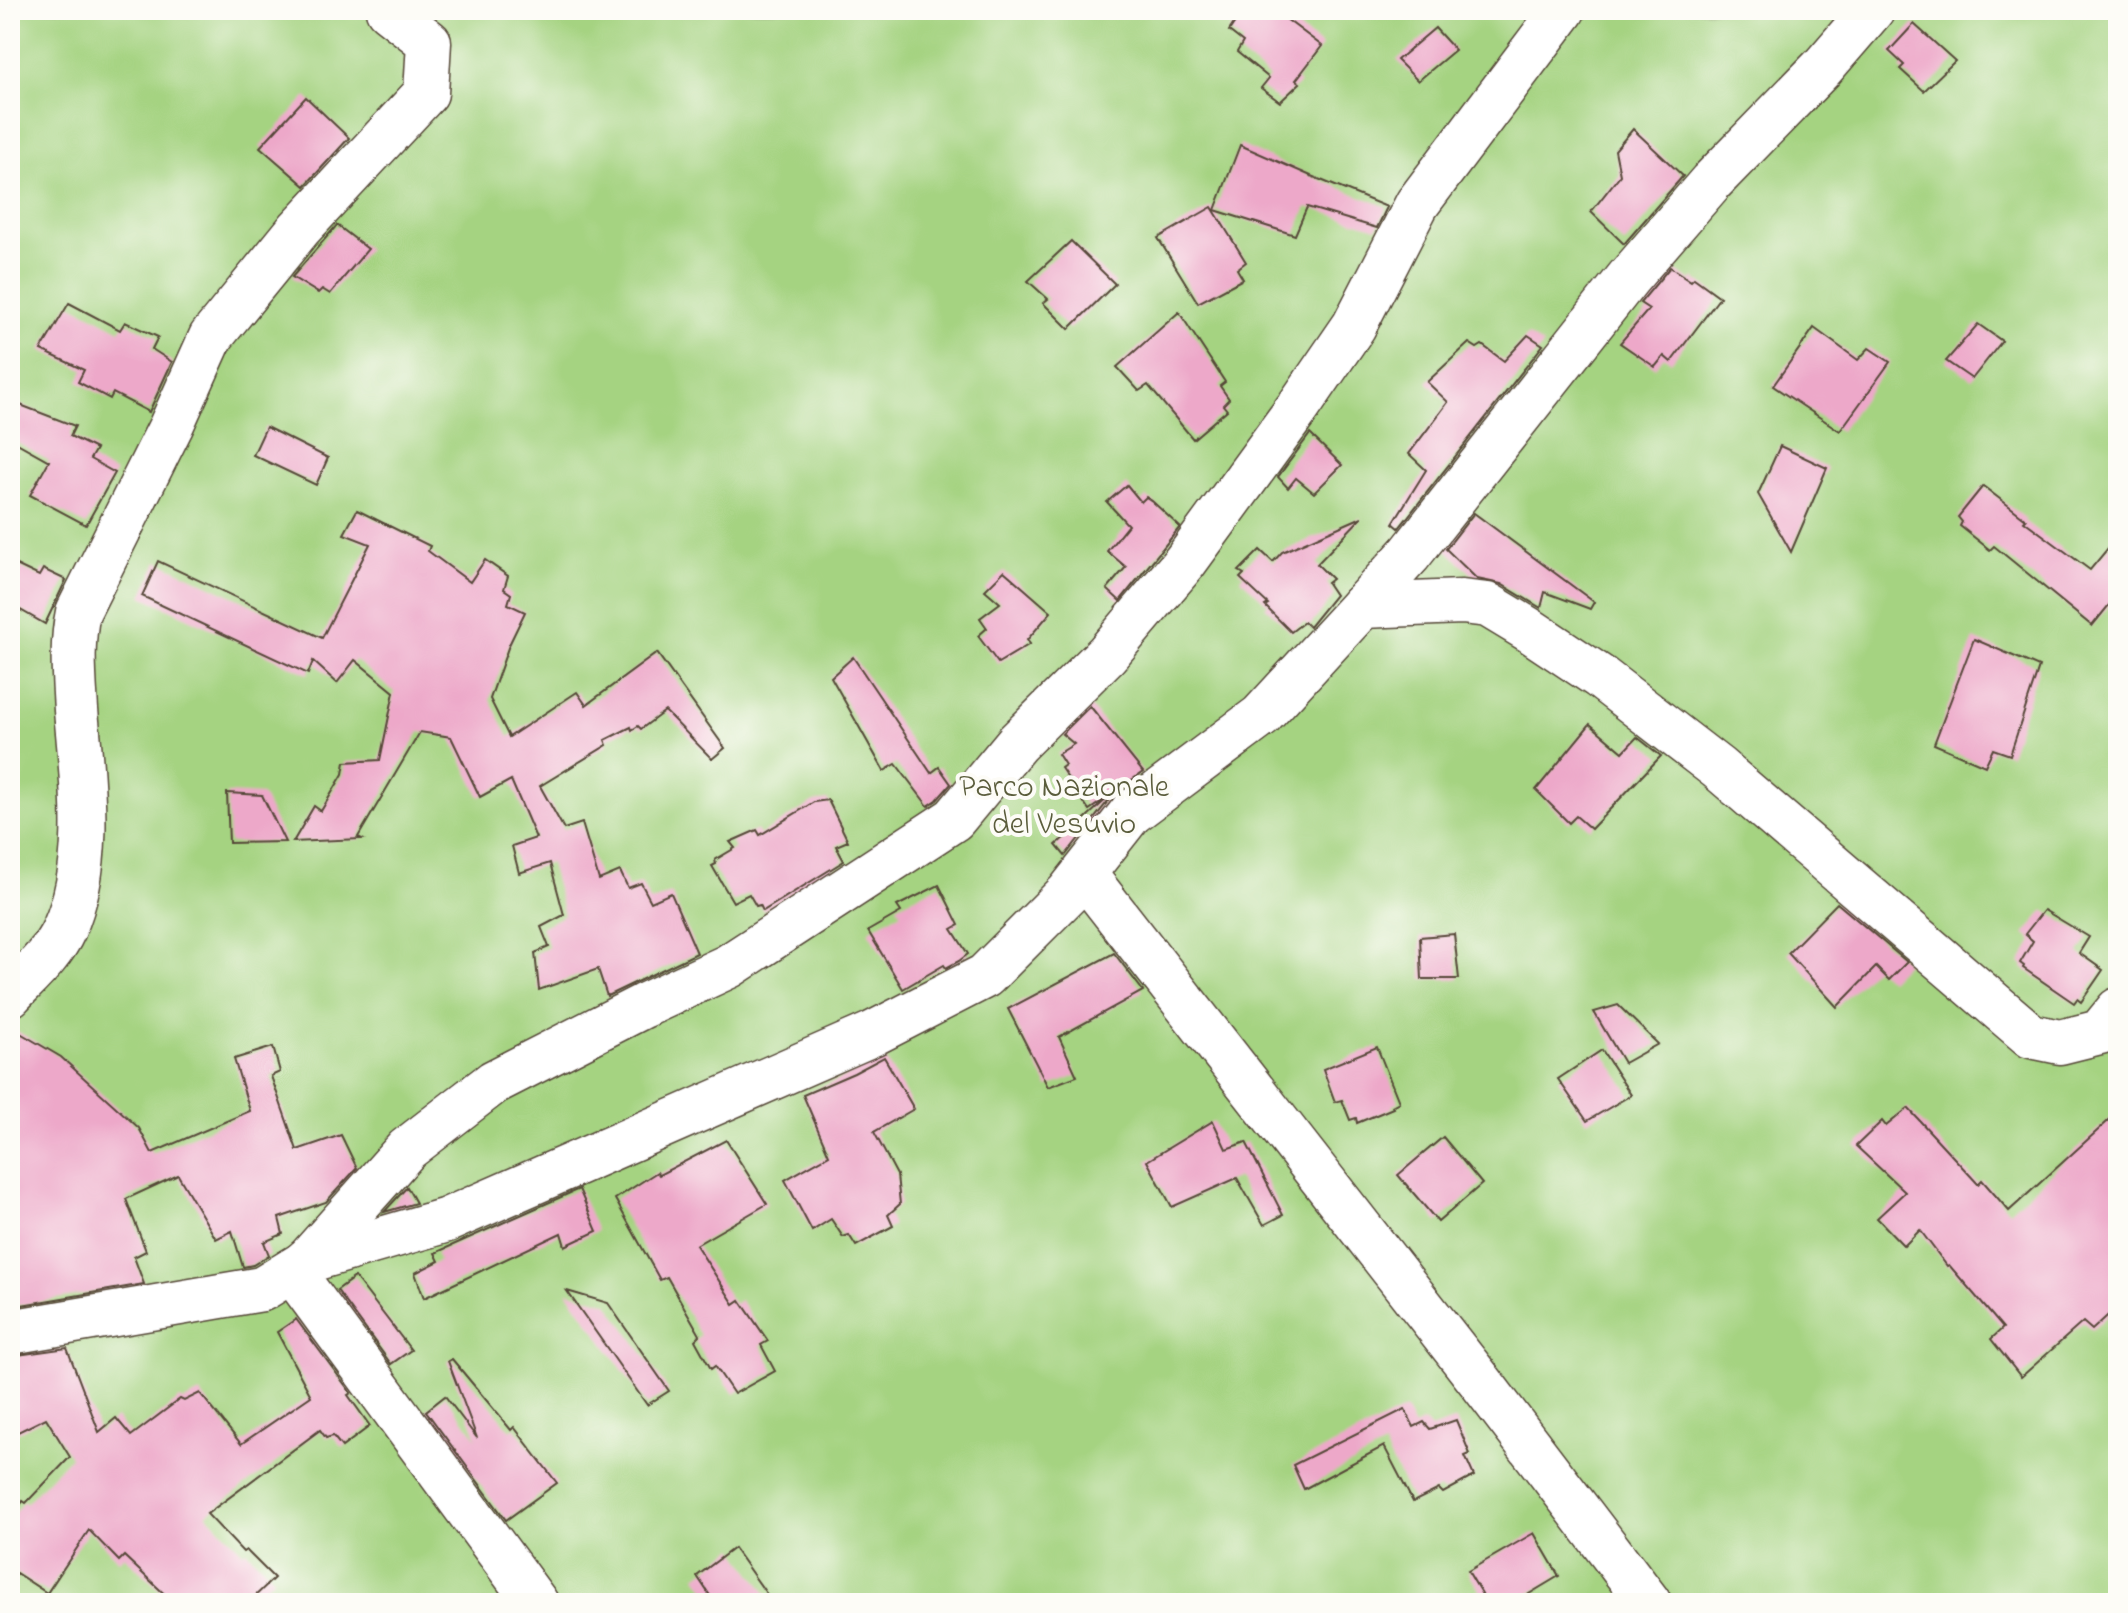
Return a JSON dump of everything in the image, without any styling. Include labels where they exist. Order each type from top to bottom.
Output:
[{"type":"street","points":[[10,995],[50,951],[64,930],[80,867],[81,773],[73,657],[73,634],[78,612],[171,426],[211,337],[299,229],[426,93],[429,42],[388,10]]},
{"type":"street","points":[[299,1266],[407,1149],[494,1082],[729,966],[954,819],[1017,743],[1107,654],[1185,562],[1354,326],[1417,204],[1563,10]]},
{"type":"street","points":[[10,1332],[262,1289],[299,1266],[447,1220],[872,1034],[985,976],[1084,874],[1131,813],[1261,716],[1410,554],[1628,278],[1711,182],[1822,68],[1872,10]]},
{"type":"street","points":[[1362,606],[1462,602],[1488,605],[1531,631],[1600,677],[1718,768],[2031,1036],[2060,1042],[2100,1032],[2118,1010]]},
{"type":"street","points":[[1084,874],[1480,1381],[1649,1603]]},
{"type":"street","points":[[299,1266],[536,1603]]},
{"type":"green space","name":"Parco Nazionale del Vesuvio","points":[[10,10],[2118,10],[2118,1603],[10,1603]]},
{"type":"building","points":[[1243,10],[1274,10],[1322,46],[1296,80],[1300,83],[1280,102],[1261,88],[1269,78],[1237,52],[1243,42],[1229,31]]},
{"type":"building","points":[[1914,24],[1955,61],[1924,91],[1900,69],[1904,65],[1889,51]]},
{"type":"building","points":[[1435,28],[1455,50],[1418,81],[1397,60]]},
{"type":"building","points":[[306,97],[349,138],[305,186],[260,147]]},
{"type":"building","points":[[1633,129],[1683,176],[1624,244],[1591,212],[1620,175],[1615,150]]},
{"type":"building","points":[[1240,145],[1387,207],[1377,228],[1307,207],[1295,235],[1215,210]]},
{"type":"building","points":[[1212,207],[1246,262],[1237,269],[1243,279],[1198,303],[1158,238]]},
{"type":"building","points":[[337,225],[368,249],[330,294],[322,289],[318,293],[292,277]]},
{"type":"building","points":[[1071,241],[1115,284],[1069,329],[1043,303],[1048,299],[1028,281]]},
{"type":"building","points":[[1670,267],[1691,281],[1694,278],[1720,297],[1671,362],[1664,356],[1655,367],[1620,343],[1649,309],[1640,303]]},
{"type":"building","points":[[69,303],[120,330],[125,322],[158,337],[152,349],[172,362],[149,412],[113,393],[110,399],[78,382],[84,370],[41,350]]},
{"type":"building","points":[[1179,312],[1225,382],[1220,386],[1229,399],[1223,405],[1227,410],[1193,439],[1148,385],[1139,391],[1117,367]]},
{"type":"building","points":[[1978,324],[2002,341],[1972,379],[1946,361]]},
{"type":"building","points":[[1814,328],[1858,360],[1869,348],[1890,362],[1840,431],[1773,386]]},
{"type":"building","points":[[1528,335],[1543,345],[1399,528],[1393,523],[1426,470],[1409,454],[1448,402],[1427,382],[1469,343],[1477,348],[1482,345],[1504,361]]},
{"type":"building","points":[[10,401],[75,426],[70,436],[96,449],[90,459],[115,473],[86,525],[30,495],[49,461],[10,439]]},
{"type":"building","points":[[266,427],[328,458],[316,485],[253,455]]},
{"type":"building","points":[[1310,434],[1342,465],[1314,493],[1296,478],[1288,488],[1278,477]]},
{"type":"building","points":[[1780,446],[1827,468],[1791,552],[1758,494]]},
{"type":"building","points":[[1127,485],[1141,502],[1146,497],[1180,527],[1120,601],[1107,589],[1126,567],[1107,551],[1128,525],[1107,502]]},
{"type":"building","points":[[1983,486],[2090,570],[2118,536],[2118,594],[2092,626],[1994,546],[1990,550],[1960,526],[1962,522],[1958,517]]},
{"type":"building","points":[[357,510],[430,546],[428,551],[470,582],[485,560],[508,576],[504,589],[511,594],[508,604],[525,612],[509,645],[490,699],[509,737],[577,692],[586,705],[657,653],[725,748],[712,759],[665,711],[641,729],[638,726],[632,730],[631,727],[605,740],[607,745],[540,786],[564,829],[582,823],[599,880],[620,871],[628,888],[641,883],[651,902],[671,893],[697,953],[607,996],[598,969],[539,990],[535,953],[549,947],[541,927],[564,915],[550,863],[519,873],[512,846],[536,838],[511,780],[480,797],[451,737],[420,732],[358,837],[362,839],[293,842],[314,806],[321,811],[343,774],[345,762],[380,760],[394,692],[355,660],[337,683],[313,661],[308,674],[142,596],[158,561],[322,638],[370,544],[344,534]]},
{"type":"building","points":[[1474,513],[1594,602],[1590,609],[1545,592],[1541,608],[1501,584],[1477,579],[1446,549]]},
{"type":"building","points":[[1362,517],[1317,564],[1332,579],[1327,583],[1335,595],[1309,627],[1304,622],[1291,632],[1265,606],[1268,604],[1240,578],[1244,574],[1239,571],[1260,550],[1273,562],[1282,552]]},
{"type":"building","points":[[10,562],[39,576],[43,569],[66,580],[45,624],[10,604]]},
{"type":"building","points":[[1004,571],[1051,612],[1027,640],[1030,644],[998,663],[978,636],[987,628],[980,618],[1000,603],[985,590]]},
{"type":"building","points":[[1974,639],[2039,667],[2010,755],[1993,749],[1985,766],[1934,744]]},
{"type":"building","points":[[853,657],[931,773],[939,767],[951,784],[928,806],[896,764],[884,771],[831,677]]},
{"type":"building","points":[[1090,706],[1143,772],[1116,791],[1065,856],[1056,845],[1111,795],[1089,810],[1061,768],[1065,765],[1058,754],[1074,744],[1062,734]]},
{"type":"building","points":[[1590,724],[1623,752],[1637,737],[1661,756],[1591,829],[1576,816],[1569,823],[1536,790]]},
{"type":"building","points":[[227,793],[262,795],[285,842],[229,843]]},
{"type":"building","points":[[828,800],[848,841],[836,846],[844,861],[763,911],[749,894],[733,902],[712,866],[716,864],[715,860],[735,848],[730,842],[757,830],[760,835],[814,802]]},
{"type":"building","points":[[939,885],[959,925],[952,929],[968,954],[903,989],[868,931],[901,912],[897,906]]},
{"type":"building","points":[[1837,903],[1907,962],[1889,980],[1876,967],[1837,1007],[1788,953]]},
{"type":"building","points":[[2044,910],[2089,937],[2079,953],[2103,970],[2081,1002],[2077,999],[2074,1003],[2020,963],[2033,941],[2025,934]]},
{"type":"building","points":[[1454,934],[1459,979],[1422,979],[1420,937]]},
{"type":"building","points":[[1114,953],[1143,991],[1059,1037],[1077,1076],[1048,1087],[1008,1009]]},
{"type":"building","points":[[1618,1005],[1658,1044],[1624,1063],[1594,1012]]},
{"type":"building","points":[[10,1027],[61,1057],[139,1128],[152,1153],[250,1111],[234,1059],[273,1047],[280,1072],[271,1076],[297,1150],[341,1135],[357,1168],[326,1202],[279,1218],[283,1234],[264,1242],[269,1255],[243,1267],[232,1231],[216,1239],[178,1175],[126,1199],[146,1251],[134,1257],[144,1284],[10,1307]]},
{"type":"building","points":[[1377,1047],[1399,1102],[1393,1108],[1357,1123],[1356,1118],[1350,1120],[1342,1100],[1335,1102],[1323,1069]]},
{"type":"building","points":[[1602,1050],[1631,1095],[1587,1121],[1558,1079]]},
{"type":"building","points":[[884,1057],[914,1109],[874,1132],[897,1175],[900,1204],[888,1215],[893,1226],[856,1246],[849,1235],[843,1237],[831,1219],[812,1231],[785,1180],[829,1155],[803,1095]]},
{"type":"building","points":[[1908,1108],[1978,1184],[1982,1180],[2009,1211],[2118,1112],[2118,1306],[2092,1330],[2083,1322],[2021,1377],[1991,1339],[2003,1328],[1947,1266],[1920,1230],[1904,1246],[1877,1218],[1905,1192],[1856,1146],[1882,1121],[1886,1126]]},
{"type":"building","points":[[1213,1121],[1226,1149],[1246,1142],[1283,1215],[1264,1225],[1237,1178],[1172,1207],[1147,1161]]},
{"type":"building","points":[[1443,1137],[1482,1184],[1438,1222],[1398,1175]]},
{"type":"building","points":[[726,1140],[767,1204],[696,1245],[734,1304],[740,1300],[768,1341],[761,1345],[775,1371],[734,1394],[715,1366],[711,1369],[695,1340],[700,1335],[667,1277],[660,1280],[615,1199],[657,1172],[659,1175]]},
{"type":"building","points":[[407,1187],[416,1203],[384,1212]]},
{"type":"building","points":[[579,1189],[597,1231],[565,1246],[561,1233],[424,1298],[415,1273],[439,1261],[435,1253]]},
{"type":"building","points":[[355,1277],[411,1350],[391,1364],[337,1290]]},
{"type":"building","points":[[567,1291],[608,1303],[669,1391],[647,1405]]},
{"type":"building","points":[[296,1319],[351,1393],[348,1395],[370,1426],[342,1447],[333,1436],[326,1438],[320,1430],[207,1514],[243,1552],[246,1550],[274,1578],[248,1603],[174,1603],[124,1556],[119,1561],[89,1530],[47,1593],[10,1569],[10,1520],[23,1501],[26,1503],[70,1457],[46,1418],[10,1436],[10,1356],[67,1348],[99,1432],[116,1418],[131,1436],[180,1399],[184,1401],[200,1393],[241,1444],[311,1396],[277,1332]]},
{"type":"building","points":[[452,1359],[511,1430],[514,1427],[557,1483],[506,1520],[426,1411],[445,1396],[477,1438],[448,1361]]},
{"type":"building","points":[[1405,1409],[1414,1427],[1424,1422],[1430,1429],[1456,1420],[1470,1454],[1465,1456],[1474,1476],[1443,1493],[1439,1489],[1413,1502],[1384,1446],[1304,1489],[1293,1465]]},
{"type":"building","points":[[1534,1533],[1559,1576],[1514,1603],[1487,1603],[1468,1571]]},
{"type":"building","points":[[734,1548],[773,1603],[715,1603],[697,1576]]}]
